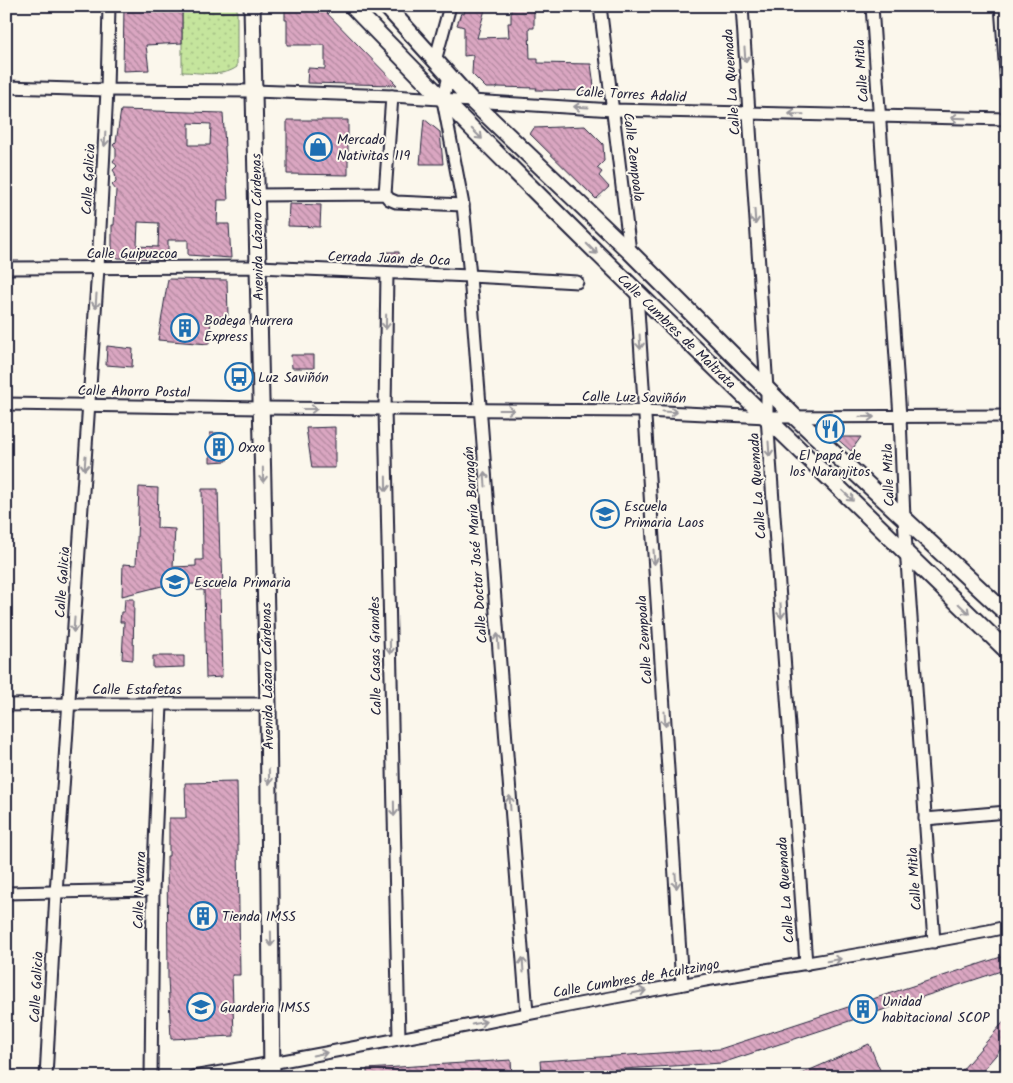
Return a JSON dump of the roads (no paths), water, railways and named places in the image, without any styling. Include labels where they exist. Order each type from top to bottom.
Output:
[{"type":"main road","name":"Avenida Lázaro Cárdenas","points":[[252,6],[268,704],[272,1070]]},
{"type":"main road","name":"Calle Cumbres de Maltrata","points":[[352,6],[443,100],[638,294],[767,417],[1007,652]]},
{"type":"main road","name":"Calle Cumbres de Maltrata","points":[[386,6],[473,102],[630,252],[794,416],[1007,614]]},
{"type":"street","name":"Calle Galicia","points":[[46,1077],[56,893],[98,268],[107,90],[109,6]]},
{"type":"street","points":[[435,61],[450,6]]},
{"type":"street","name":"Calle Zempoala","points":[[600,6],[630,252]]},
{"type":"street","name":"Calle La Quemada","points":[[742,6],[767,388],[767,417],[806,964]]},
{"type":"street","name":"Calle Mitla","points":[[872,6],[900,417],[904,519],[934,942]]},
{"type":"street","points":[[1001,6],[1007,88]]},
{"type":"street","name":"Calle Doctor José María Barragán","points":[[448,76],[443,100],[463,205],[470,276],[527,1013]]},
{"type":"street","name":"Calle Torres Adalid","points":[[6,86],[392,96],[613,110],[1007,119]]},
{"type":"street","points":[[392,96],[385,194],[389,199],[396,202],[463,205]]},
{"type":"street","points":[[256,195],[385,194]]},
{"type":"street","name":"Calle Guipuzcoa","points":[[6,268],[258,267]]},
{"type":"street","name":"Cerrada Juan de Oca","points":[[258,267],[577,282]]},
{"type":"street","name":"Calle Casas Grandes","points":[[387,273],[385,409],[399,1038]]},
{"type":"street","name":"Calle Zempoala","points":[[638,294],[682,984]]},
{"type":"street","name":"Calle Ahorro Postal","points":[[6,404],[261,408]]},
{"type":"street","name":"Calle Luz Saviñón","points":[[261,408],[644,411],[767,417],[1007,416]]},
{"type":"street","name":"Calle Navarra","points":[[151,1077],[153,890],[160,704]]},
{"type":"street","name":"Calle Estafetas","points":[[6,705],[268,704]]},
{"type":"street","points":[[925,819],[1007,812]]},
{"type":"street","points":[[6,893],[153,890]]},
{"type":"street","name":"Calle Cumbres de Acultzingo","points":[[193,1077],[272,1070],[399,1038],[527,1013],[682,984],[934,942],[1007,927]]},
{"type":"place","name":"Mercado Nativitas 119","points":[[318,147]]},
{"type":"place","name":"Bodega Aurrera Express","points":[[185,328]]},
{"type":"place","name":"Luz Saviñón","points":[[239,377]]},
{"type":"place","name":"El papá de los Naranjitos","points":[[830,429]]},
{"type":"place","name":"Oxxo","points":[[219,447]]},
{"type":"place","name":"Escuela Primaria Laos","points":[[605,514]]},
{"type":"place","name":"Escuela Primaria","points":[[175,582]]},
{"type":"place","name":"Tienda IMSS","points":[[203,916]]},
{"type":"place","name":"Guarderia IMSS","points":[[201,1007]]},
{"type":"place","name":"Unidad habitacional SCOP","points":[[863,1009]]}]
